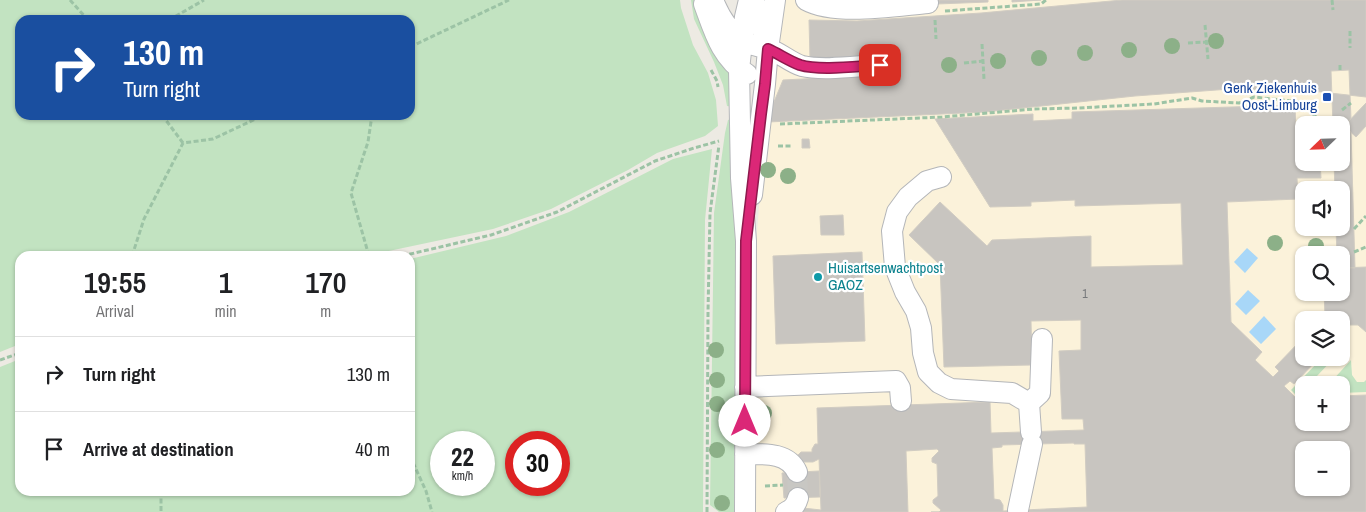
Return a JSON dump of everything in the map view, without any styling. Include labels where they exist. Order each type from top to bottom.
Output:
[{"type":"street","points":[[704,0],[717,40],[729,58],[739,69],[765,84]]},
{"type":"street","points":[[713,0],[718,13],[732,32],[743,41],[768,49],[801,66],[816,68],[880,65]]},
{"type":"street","points":[[744,512],[746,241],[741,178],[739,69],[745,17],[749,0]]},
{"type":"street","points":[[754,0],[768,49]]},
{"type":"street","points":[[746,241],[774,0]]},
{"type":"street","points":[[806,0],[812,4],[841,4],[847,10],[935,8]]},
{"type":"street","points":[[941,177],[927,181],[908,197],[897,212],[892,231],[895,267],[905,292],[916,311],[921,328],[922,353],[928,372],[939,383],[951,389],[1012,392],[1029,403]]},
{"type":"street","points":[[1029,403],[1040,393],[1042,339]]},
{"type":"street","points":[[745,387],[896,381],[900,388],[901,401]]},
{"type":"street","points":[[1018,510],[1032,438],[1029,403]]},
{"type":"street","points":[[745,454],[774,455],[788,460],[795,467],[791,492]]},
{"type":"path","points":[[70,0],[84,15]]},
{"type":"path","points":[[178,15],[204,0]]},
{"type":"path","points":[[415,45],[509,0]]},
{"type":"path","points":[[936,39],[935,8],[1041,4],[1046,0]]},
{"type":"path","points":[[1332,0],[1333,10]]},
{"type":"path","points":[[1205,25],[1208,59]]},
{"type":"path","points":[[1350,30],[1350,48]]},
{"type":"path","points":[[1188,43],[1206,42]]},
{"type":"path","points":[[982,44],[984,79]]},
{"type":"path","points":[[964,63],[983,61]]},
{"type":"path","points":[[708,64],[718,88]]},
{"type":"path","points":[[1340,66],[1340,71]]},
{"type":"path","points":[[772,124],[942,117],[1034,108],[1078,108],[1144,104],[1192,98],[1202,101],[1239,103],[1254,98],[1300,102],[1315,116]]},
{"type":"path","points":[[1342,110],[1351,103]]},
{"type":"path","points":[[166,120],[183,143]]},
{"type":"path","points":[[183,143],[213,139],[253,120]]},
{"type":"path","points":[[368,251],[351,193],[368,142],[371,120]]},
{"type":"path","points":[[711,512],[707,510],[710,213],[720,133]]},
{"type":"path","points":[[415,253],[491,234],[556,212],[655,162],[719,141]]},
{"type":"path","points":[[134,251],[144,219],[183,143]]},
{"type":"path","points":[[1354,228],[1366,216]]},
{"type":"path","points":[[1354,252],[1366,248]]},
{"type":"path","points":[[0,360],[15,355]]},
{"type":"path","points":[[415,467],[426,490],[432,512]]},
{"type":"path","points":[[757,486],[791,492]]},
{"type":"path","points":[[161,496],[161,512]]},
{"type":"shaded area","points":[[785,0],[1366,0],[1366,512],[753,512],[756,246],[763,152]]},
{"type":"green space","points":[[0,0],[680,0],[693,45],[708,73],[716,100],[718,126],[705,136],[657,153],[551,209],[493,229],[389,251],[15,251],[15,346],[0,352]]},
{"type":"green space","points":[[691,0],[698,0],[729,67],[734,107],[727,106],[723,85],[694,19]]},
{"type":"green space","points":[[735,117],[737,209],[734,512],[719,512],[710,505],[714,213],[725,133],[728,120]]},
{"type":"green space","points":[[712,149],[705,220],[703,512],[0,512],[0,367],[15,361],[15,496],[415,496],[415,258],[506,236],[569,212],[673,159]]},
{"type":"green space","points":[[1351,360],[1352,375],[1357,382],[1364,382],[1366,380],[1366,392],[1350,393],[1350,376],[1336,376],[1346,366],[1350,366]]},
{"type":"green space","points":[[1314,366],[1326,366],[1317,376],[1305,376]]},
{"type":"green space","points":[[1295,386],[1295,394],[1291,390]]},
{"type":"water","points":[[1247,248],[1258,258],[1245,273],[1234,262]]},
{"type":"water","points":[[1248,290],[1260,301],[1246,315],[1235,304]]},
{"type":"water","points":[[1264,316],[1276,329],[1261,344],[1249,332]]},
{"type":"building","points":[[936,0],[988,0],[988,2],[937,4]]},
{"type":"building","points":[[1012,0],[1041,0],[1012,2]]},
{"type":"building","points":[[1122,0],[1366,0],[1366,97],[1312,91],[1230,89],[1135,96],[985,112],[768,122],[769,114],[783,80],[881,75],[810,59],[809,20],[857,21],[981,13]]},
{"type":"building","points":[[1349,70],[1351,119],[1350,120],[1350,116],[1333,116],[1331,71]]},
{"type":"building","points":[[1366,103],[1366,126],[1356,137],[1350,132],[1350,120]]},
{"type":"building","points":[[1295,105],[1295,171],[1321,171],[1321,178],[1297,178],[1297,181],[1295,181],[1295,199],[1227,202],[1231,322],[1262,352],[1255,360],[1273,377],[1279,371],[1275,367],[1295,346],[1295,366],[1311,366],[1302,376],[1295,376],[1294,384],[1290,381],[1284,386],[1295,397],[1295,431],[1350,431],[1350,396],[1366,395],[1366,512],[939,512],[941,510],[933,503],[933,500],[938,496],[937,464],[932,462],[932,458],[939,451],[937,449],[906,451],[908,512],[800,512],[803,508],[821,510],[819,459],[813,462],[801,462],[798,459],[798,455],[801,452],[812,452],[815,444],[818,444],[817,408],[990,402],[991,433],[1084,430],[1083,419],[1062,419],[1059,351],[1081,350],[1081,320],[1031,321],[1032,365],[944,367],[940,265],[909,235],[940,202],[987,246],[992,240],[1091,236],[1091,267],[1183,265],[1181,203],[1075,206],[1075,200],[1031,202],[1031,206],[990,207],[935,119],[1033,114],[1033,121],[1072,119],[1072,112]],"holes":[[[1085,444],[1087,507],[1003,511],[1003,505],[1000,500],[994,499],[992,448],[1002,447],[1002,445]]]},
{"type":"building","points":[[1350,131],[1355,268],[1350,268],[1350,246],[1337,246],[1336,236],[1350,236],[1350,181],[1335,181],[1334,171],[1350,171]]},
{"type":"building","points":[[802,139],[809,139],[810,148],[802,148]]},
{"type":"building","points":[[843,215],[844,235],[821,235],[820,216]]},
{"type":"building","name":"Huisartsenwachtpost GAOZ","points":[[862,252],[865,341],[776,344],[773,256]]},
{"type":"building","points":[[1366,267],[1366,332],[1358,325],[1350,325],[1350,311],[1325,311],[1324,301],[1350,301],[1350,268]]},
{"type":"building","points":[[819,471],[820,497],[784,498],[782,473]]},
{"type":"tunnel","points":[[797,472],[798,498]]},
{"type":"place","name":"Genk Ziekenhuis Oost-Limburg","points":[[1327,97]]},
{"type":"place","name":"Huisartsenwachtpost GAOZ","points":[[818,277]]},
{"type":"route","points":[[745,421],[746,241],[768,49],[801,66],[816,68],[880,65]]}]
